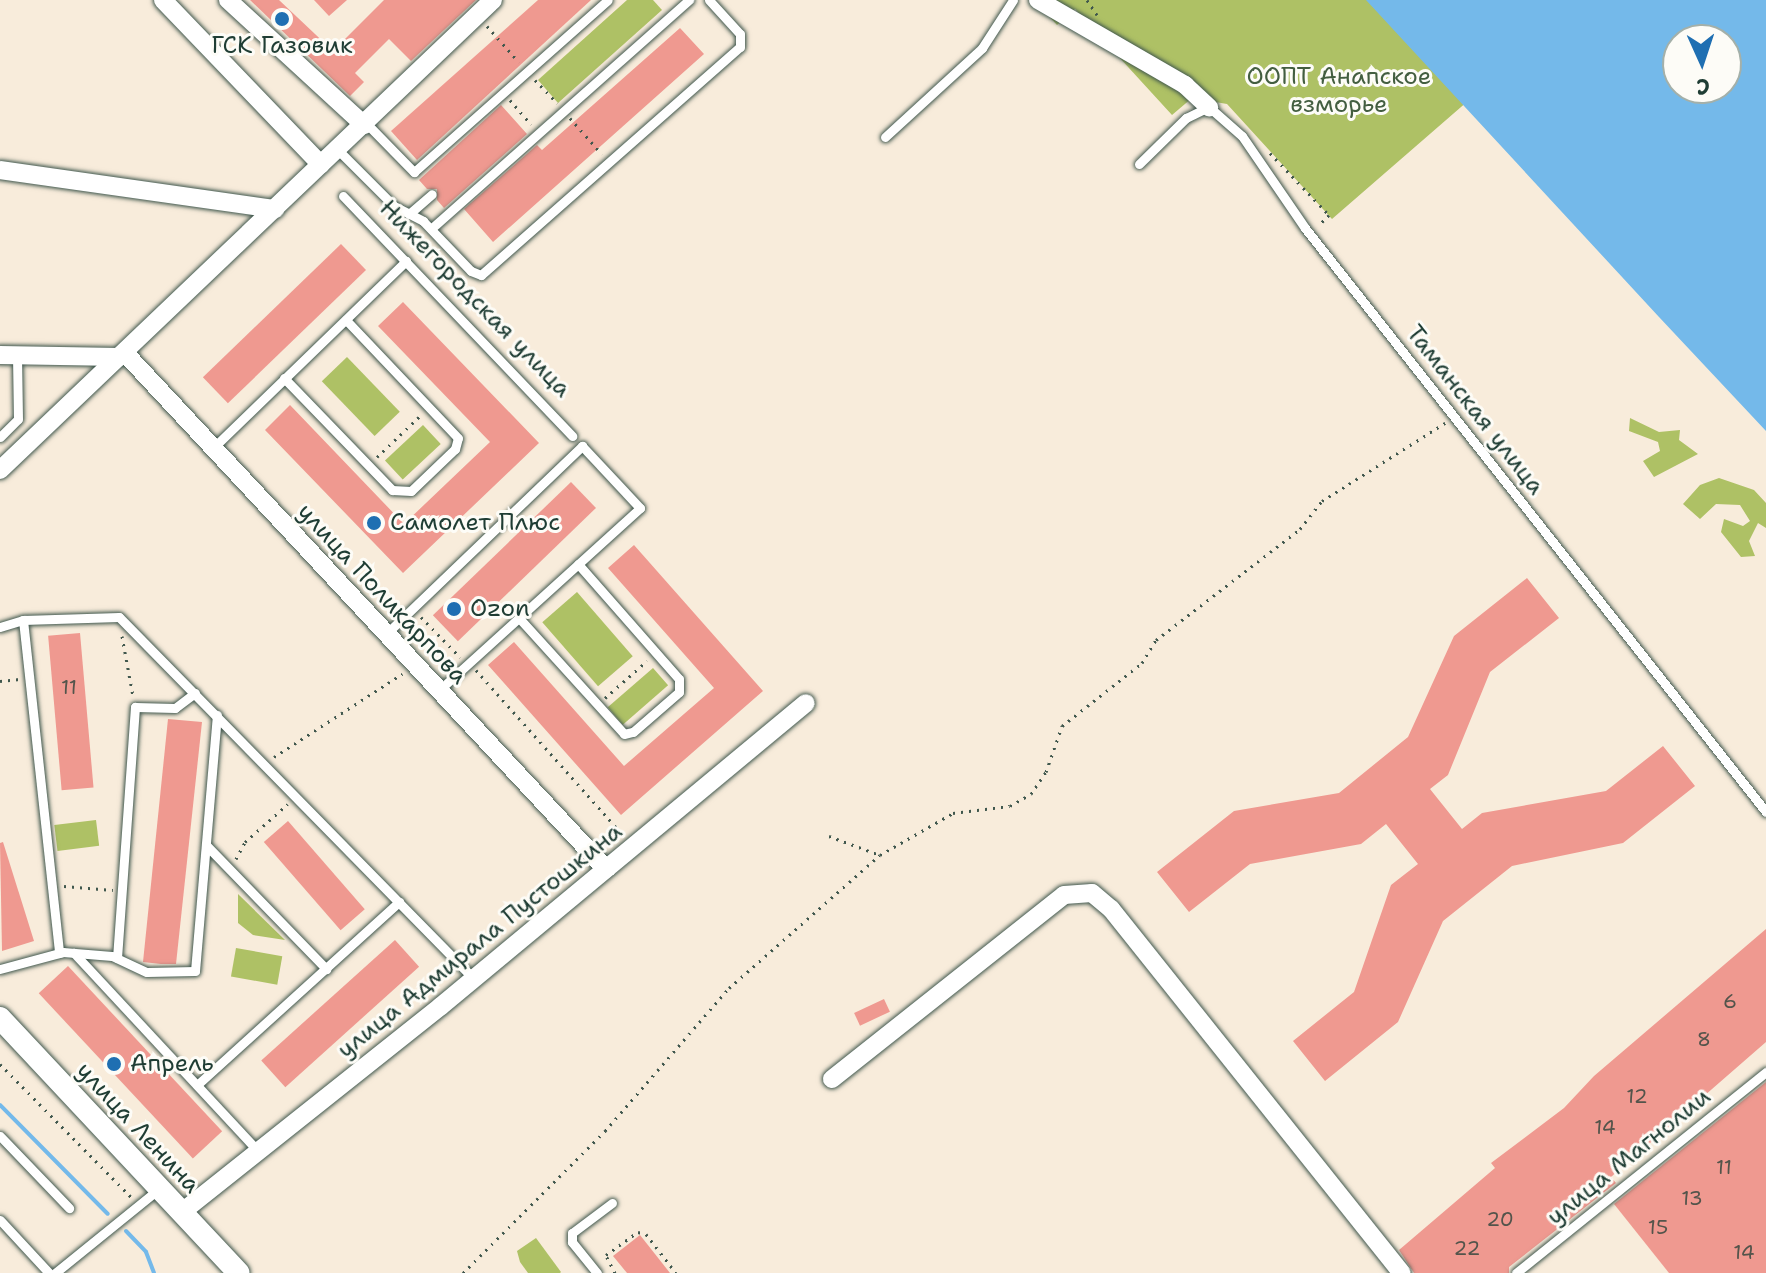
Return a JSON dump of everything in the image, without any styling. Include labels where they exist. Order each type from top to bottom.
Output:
[{"type":"street","points":[[163,0],[321,165]]},
{"type":"street","points":[[228,0],[365,124]]},
{"type":"street","points":[[0,470],[493,0]]},
{"type":"street","points":[[1038,0],[1185,85],[1209,107]]},
{"type":"street","points":[[0,170],[275,209]]},
{"type":"street","points":[[8,356],[121,355]]},
{"type":"street","name":"улица Поликарпова","points":[[121,355],[606,869]]},
{"type":"street","name":"улица Адмирала Пустошкина","points":[[182,1212],[474,979],[806,703]]},
{"type":"street","points":[[832,1079],[1064,895],[1092,893],[1121,921],[1402,1273]]},
{"type":"street","name":"улица Ленина","points":[[0,1018],[239,1273]]},
{"type":"lane","points":[[365,124],[414,172],[608,0]]},
{"type":"lane","points":[[432,228],[689,0]]},
{"type":"lane","points":[[338,150],[409,214],[432,228],[471,271],[481,275],[743,44],[709,0]]},
{"type":"lane","points":[[885,137],[982,48],[1013,0]]},
{"type":"lane","points":[[1139,164],[1186,118],[1209,107]]},
{"type":"lane","name":"Таманская улица","points":[[1209,107],[1242,136],[1305,228],[1766,812]]},
{"type":"lane","points":[[409,214],[432,194]]},
{"type":"lane","name":"Нижегородская улица","points":[[343,196],[572,436]]},
{"type":"lane","points":[[212,448],[406,261]]},
{"type":"lane","points":[[284,378],[397,494],[411,491],[459,443],[430,406],[346,320]]},
{"type":"lane","points":[[0,437],[18,419],[8,356]]},
{"type":"lane","points":[[386,634],[582,446],[640,508],[439,690]]},
{"type":"lane","points":[[519,618],[597,705],[629,734],[679,692],[679,679],[578,564]]},
{"type":"lane","points":[[0,627],[23,620],[119,617],[474,979]]},
{"type":"lane","points":[[23,620],[49,885],[59,953]]},
{"type":"lane","points":[[117,958],[135,707],[175,708],[195,693]]},
{"type":"lane","points":[[0,969],[59,953],[74,953],[117,958],[147,972],[195,971],[217,715]]},
{"type":"lane","points":[[206,845],[326,969]]},
{"type":"lane","points":[[197,1085],[399,902]]},
{"type":"lane","points":[[74,953],[258,1151]]},
{"type":"lane","name":"улица Магнолии","points":[[1516,1273],[1766,1072]]},
{"type":"lane","points":[[0,1136],[69,1208]]},
{"type":"lane","points":[[55,1273],[160,1188]]},
{"type":"lane","points":[[597,1273],[572,1242],[572,1233],[612,1203]]},
{"type":"lane","points":[[0,1220],[49,1273]]},
{"type":"path","points":[[477,15],[610,163]]},
{"type":"path","points":[[503,93],[539,133]]},
{"type":"path","points":[[368,465],[430,406]]},
{"type":"path","points":[[463,1273],[605,1131],[729,988],[880,855],[953,813],[1010,806],[1031,794],[1046,772],[1062,726],[1142,663],[1156,640],[1300,529],[1322,501],[1455,417]]},
{"type":"path","points":[[413,608],[468,663],[633,847]]},
{"type":"path","points":[[119,617],[135,707]]},
{"type":"path","points":[[597,705],[656,653]]},
{"type":"path","points":[[264,763],[415,665]]},
{"type":"path","points":[[0,681],[28,677]]},
{"type":"path","points":[[230,870],[245,842],[297,797]]},
{"type":"path","points":[[829,836],[880,855]]},
{"type":"path","points":[[49,885],[122,891]]},
{"type":"path","points":[[0,1064],[139,1205]]},
{"type":"path","points":[[615,1273],[606,1255],[638,1232],[646,1234],[676,1273]]},
{"type":"green space","points":[[627,0],[653,0],[662,10],[558,103],[538,80]]},
{"type":"green space","name":"ООПТ Анапское взморье","points":[[1034,0],[1388,0],[1476,94],[1332,219],[1227,104],[1192,98],[1172,115],[1075,9],[1057,25]]},
{"type":"green space","points":[[347,357],[400,412],[375,436],[322,381]]},
{"type":"green space","points":[[1630,418],[1659,432],[1680,430],[1679,440],[1698,454],[1654,477],[1643,461],[1660,451],[1658,442],[1629,431]]},
{"type":"green space","points":[[423,425],[441,444],[403,479],[385,460]]},
{"type":"green space","points":[[1719,478],[1754,490],[1766,503],[1766,528],[1758,523],[1749,541],[1755,556],[1741,557],[1721,532],[1724,519],[1743,526],[1750,521],[1740,505],[1716,504],[1700,519],[1683,504],[1700,485]]},
{"type":"green space","points":[[577,592],[633,656],[598,686],[542,622]]},
{"type":"green space","points":[[653,668],[668,685],[623,725],[608,707]]},
{"type":"green space","points":[[96,820],[99,846],[57,851],[54,825]]},
{"type":"green space","points":[[238,894],[285,940],[253,935],[238,923]]},
{"type":"green space","points":[[236,948],[282,956],[277,985],[231,977]]},
{"type":"green space","points":[[536,1238],[560,1273],[528,1273],[520,1262],[517,1251]]},
{"type":"water","points":[[1366,0],[1766,0],[1766,431],[1659,317]]},
{"type":"building","points":[[250,0],[279,0],[333,51],[384,0],[476,0],[411,61],[389,39],[355,73],[364,82],[350,96]]},
{"type":"building","points":[[314,0],[347,0],[329,16]]},
{"type":"building","points":[[538,0],[591,0],[417,160],[391,131]]},
{"type":"building","points":[[680,28],[704,54],[493,242],[464,209],[537,145],[542,150]]},
{"type":"building","points":[[501,105],[527,134],[444,208],[437,200],[437,189],[427,189],[419,180]]},
{"type":"building","points":[[341,244],[366,270],[228,403],[203,377]]},
{"type":"building","points":[[403,302],[539,443],[403,573],[265,430],[290,405],[404,524],[490,442],[378,326]]},
{"type":"building","points":[[571,482],[596,508],[458,641],[433,615]]},
{"type":"building","points":[[634,545],[763,691],[621,815],[488,665],[514,642],[624,766],[714,688],[608,568]]},
{"type":"building","points":[[1527,578],[1559,618],[1490,672],[1448,775],[1430,789],[1462,829],[1482,813],[1606,791],[1663,746],[1695,786],[1623,843],[1512,866],[1443,921],[1398,1022],[1325,1081],[1293,1041],[1354,992],[1391,885],[1418,864],[1386,824],[1361,844],[1250,864],[1189,912],[1157,872],[1234,811],[1339,793],[1408,737],[1454,636]]},
{"type":"building","points":[[80,633],[94,787],[62,790],[48,636]]},
{"type":"building","points":[[168,719],[202,722],[176,964],[143,962]]},
{"type":"building","points":[[288,821],[365,909],[341,930],[264,842]]},
{"type":"building","points":[[3,842],[34,941],[2,951],[0,843]]},
{"type":"building","points":[[1766,929],[1766,1042],[1611,1177],[1616,1183],[1509,1267],[1509,1273],[1414,1273],[1399,1250],[1495,1168],[1491,1163],[1564,1108],[1594,1076]]},
{"type":"building","points":[[395,940],[419,967],[285,1087],[261,1060]]},
{"type":"building","points":[[68,966],[222,1131],[193,1159],[39,993]]},
{"type":"building","points":[[884,999],[890,1012],[860,1026],[854,1013]]},
{"type":"building","points":[[1766,1082],[1766,1273],[1669,1273],[1614,1204]]},
{"type":"building","points":[[640,1235],[670,1273],[627,1273],[613,1256]]},
{"type":"waterway","points":[[0,1105],[108,1214]]},
{"type":"waterway","points":[[126,1231],[146,1252],[154,1273]]},
{"type":"place","name":"ГСК Газовик","points":[[282,19]]},
{"type":"place","name":"Самолет Плюс","points":[[374,523]]},
{"type":"place","name":"Ozon","points":[[454,609]]},
{"type":"place","name":"Апрель","points":[[114,1064]]}]
